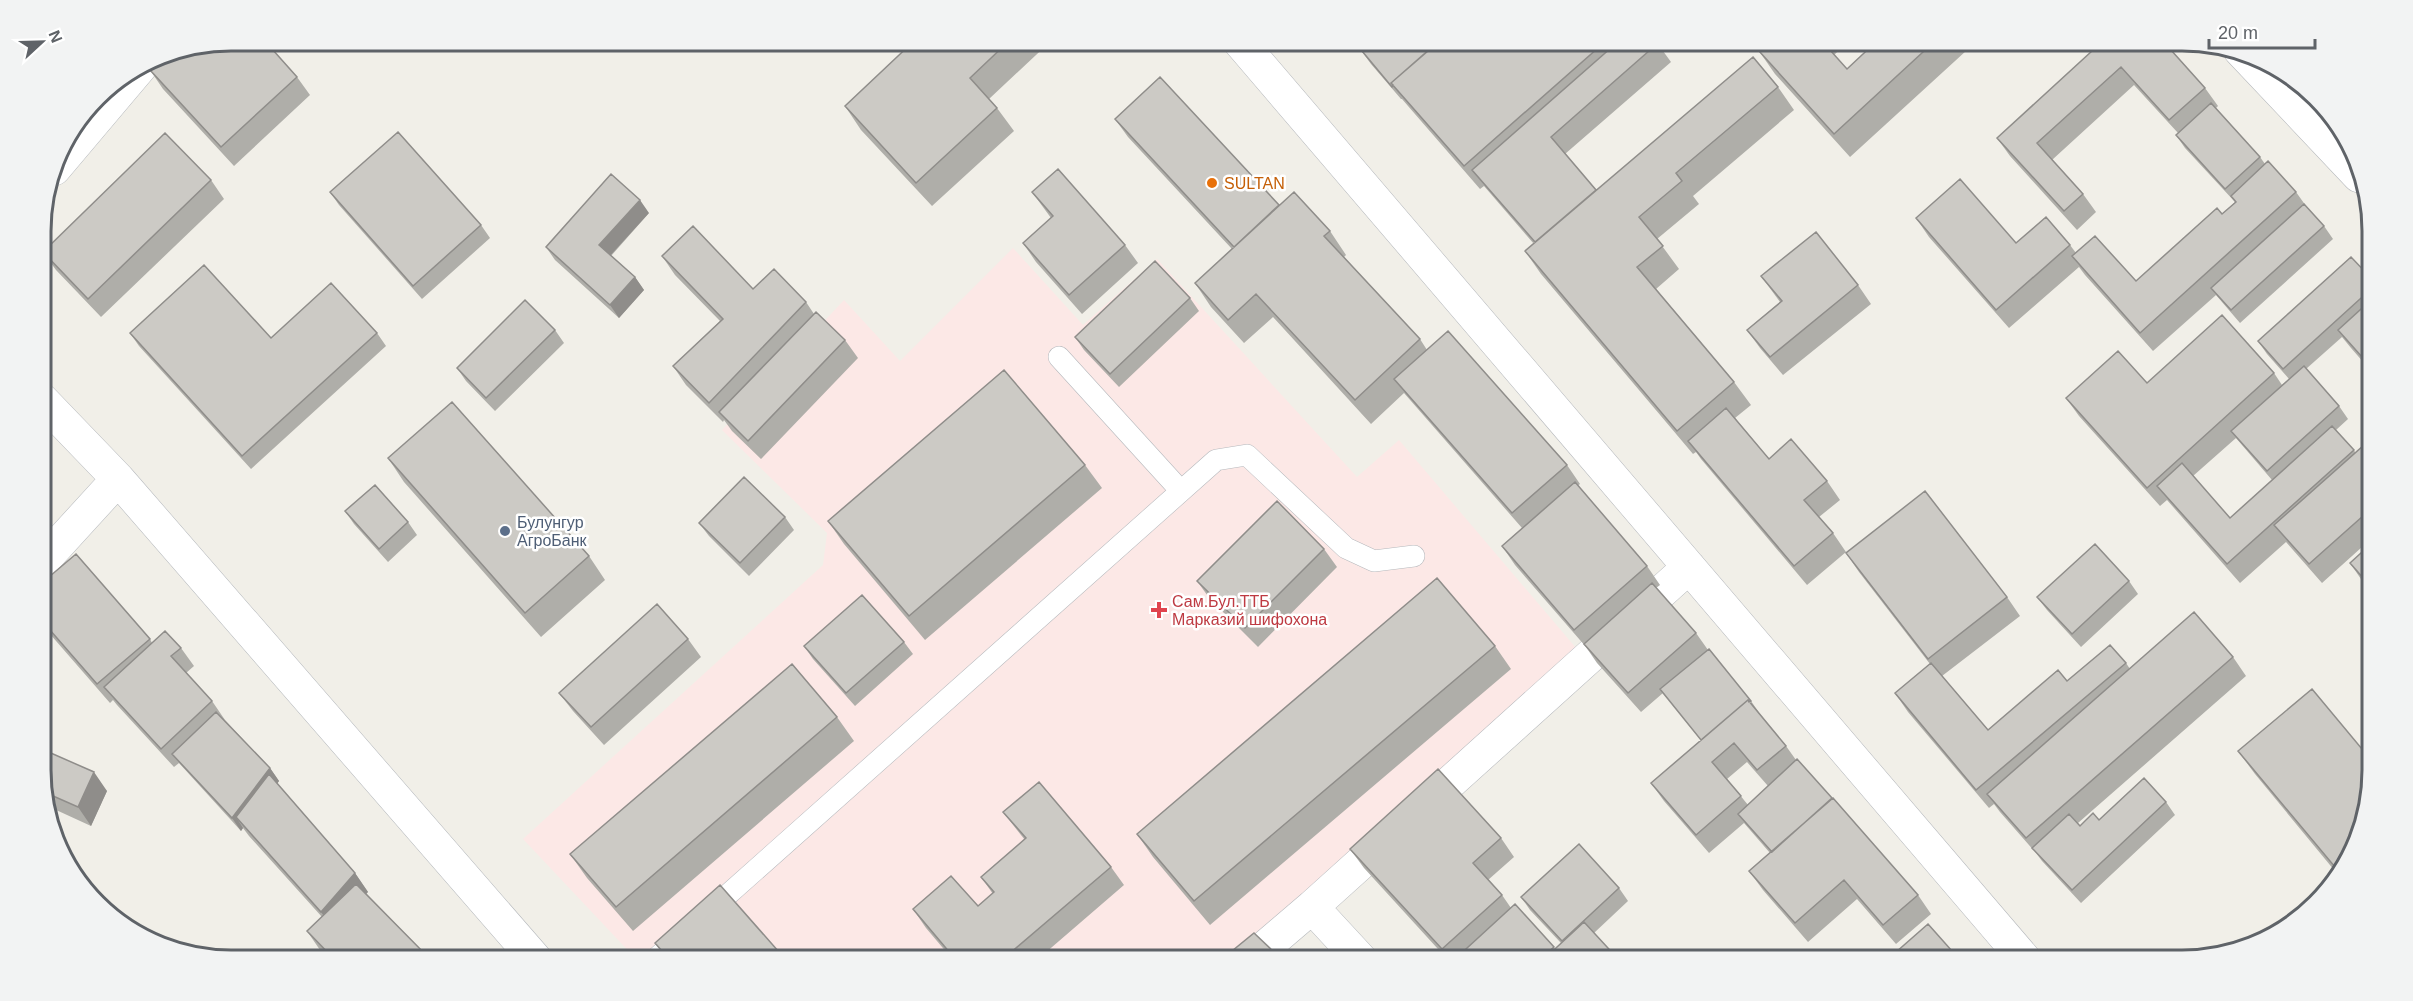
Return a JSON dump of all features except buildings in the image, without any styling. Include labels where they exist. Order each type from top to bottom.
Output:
[{"type":"street","points":[[1248,51],[2016,950]]},
{"type":"street","points":[[2257,68],[2349,166]]},
{"type":"street","points":[[71,149],[124,86]]},
{"type":"street","points":[[51,409],[118,479],[527,950]]},
{"type":"street","points":[[51,552],[118,479]]},
{"type":"street","points":[[1262,950],[1689,567]]},
{"type":"street","points":[[1312,907],[1352,950]]},
{"type":"lane","points":[[1059,357],[1180,490]]},
{"type":"lane","points":[[665,950],[1216,460],[1247,455],[1346,548],[1374,561],[1414,556]]},
{"type":"shaded area","name":"Сам.Бул.ТТБ Марказий шифохона","points":[[1013,248],[1083,325],[1157,259],[1357,477],[1399,440],[1582,655],[1242,950],[628,950],[523,839],[823,565],[827,533],[722,430],[844,300],[900,361]]},
{"type":"place","name":"SULTAN","points":[[1212,183]]},
{"type":"place","name":"Булунгур АгроБанк","points":[[505,531]]},
{"type":"place","name":"Сам.Бул.ТТБ Марказий шифохона","points":[[1159,610]]}]
